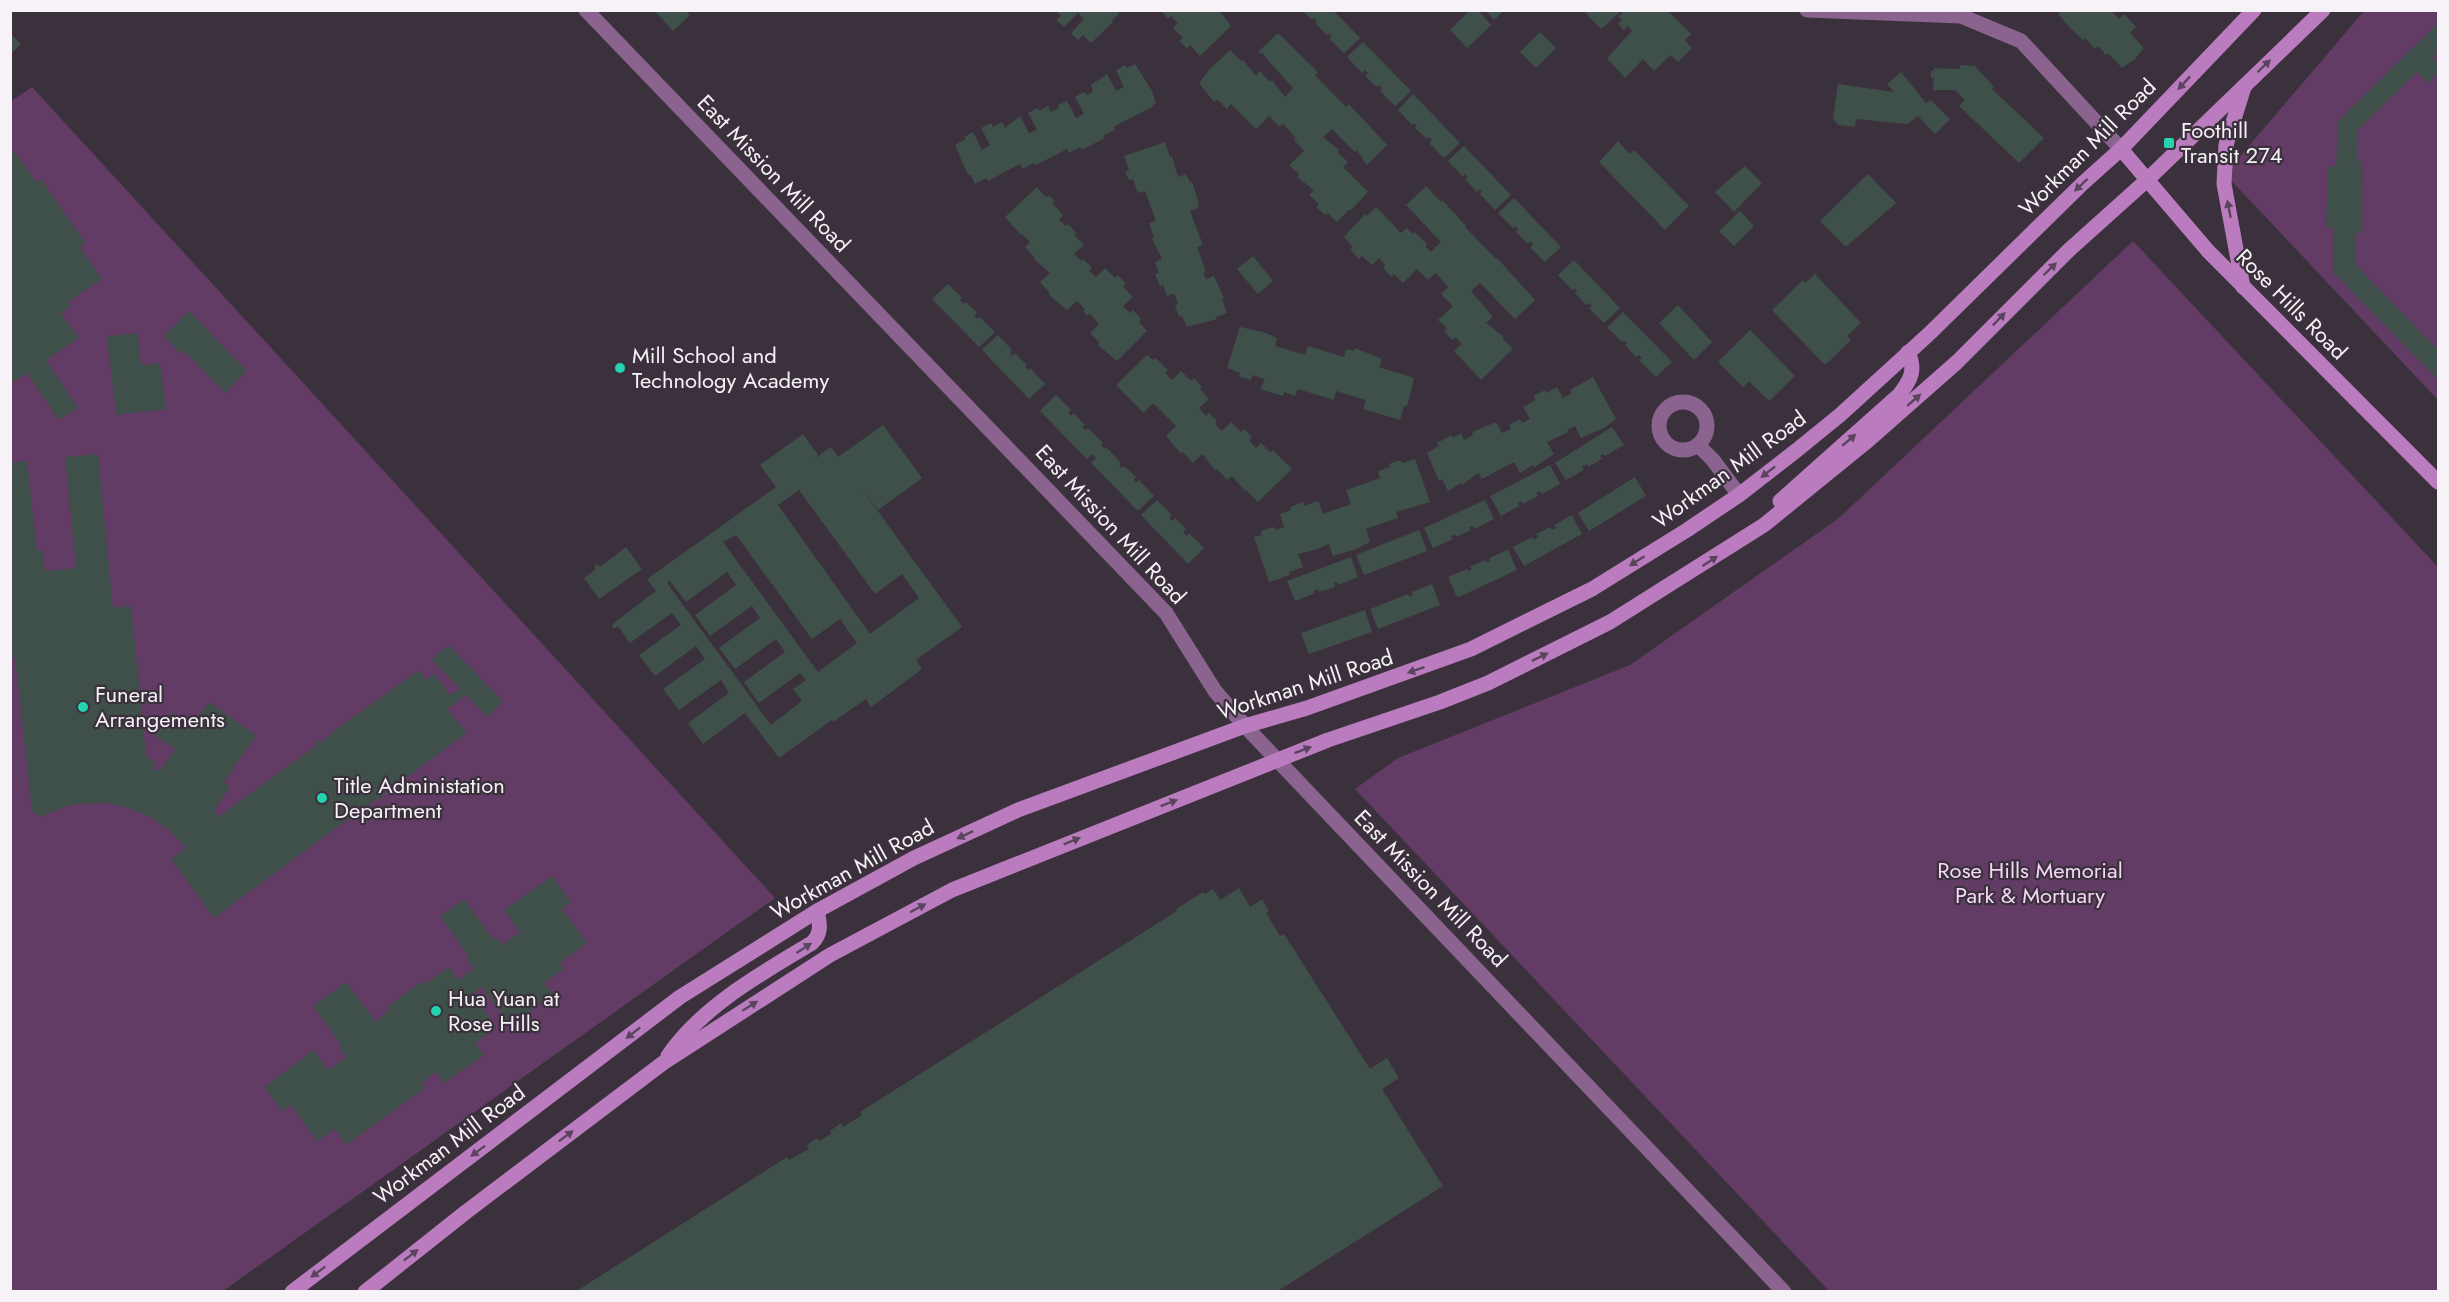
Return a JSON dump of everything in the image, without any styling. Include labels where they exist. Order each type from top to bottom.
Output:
[{"type":"main road","name":"Workman Mill Road","points":[[292,1292],[680,997],[817,911],[914,858],[1018,810],[1245,726],[1307,708],[1471,649],[1592,589],[1739,495],[1840,415],[1908,352],[2082,184],[2121,150],[2253,10]]},
{"type":"main road","points":[[365,1292],[466,1212],[663,1063],[830,955],[952,890],[1328,740],[1440,702],[1488,682],[1610,622],[1764,525],[1856,451],[1940,377],[2069,250],[2147,180],[2323,10]]},
{"type":"main road","points":[[2243,287],[2224,184],[2226,145],[2244,86]]},
{"type":"main road","name":"Rose Hills Road","points":[[2121,150],[2208,251],[2439,482]]},
{"type":"main road","points":[[1764,525],[1780,501],[1900,394],[1913,371],[1913,362],[1908,352]]},
{"type":"main road","points":[[663,1063],[679,1039],[699,1020],[766,971],[812,943],[818,937],[820,928],[817,911]]},
{"type":"street","name":"East Mission Mill Road","points":[[586,10],[1166,613],[1215,691],[1245,726],[1784,1292]]},
{"type":"street","points":[[1807,10],[1961,16],[2021,41],[2121,150]]},
{"type":"street","points":[[1698,445],[1713,460],[1739,495]]},
{"type":"green space","points":[[2364,11],[2438,11],[2438,400],[2225,174]]},
{"type":"green space","points":[[32,87],[775,898],[223,1291],[11,1291],[10,102]]},
{"type":"green space","name":"Rose Hills Memorial Park & Mortuary","points":[[2133,241],[2438,567],[2438,1291],[1829,1291],[1355,789],[1398,758],[1630,665],[1839,518]]},
{"type":"building","points":[[654,10],[685,10],[690,15],[673,31]]},
{"type":"building","points":[[1055,10],[1117,10],[1119,13],[1091,43],[1083,35],[1078,40],[1071,33],[1084,19],[1078,13],[1064,27],[1056,20],[1061,16]]},
{"type":"building","points":[[1160,10],[1219,10],[1231,26],[1200,56],[1190,45],[1187,48],[1179,41],[1183,38],[1173,28],[1178,23],[1171,16],[1168,19]]},
{"type":"building","points":[[1302,10],[1333,10],[1360,38],[1344,53],[1329,39],[1332,36],[1328,33],[1327,35],[1315,23],[1317,21],[1314,18],[1312,20]]},
{"type":"building","points":[[1470,10],[1478,10],[1491,25],[1467,48],[1450,30]]},
{"type":"building","points":[[1485,10],[1505,10],[1494,20]]},
{"type":"building","points":[[1583,10],[1618,10],[1620,12],[1601,29]]},
{"type":"building","points":[[1625,10],[1667,10],[1691,34],[1685,40],[1692,48],[1678,62],[1670,55],[1654,71],[1643,59],[1625,78],[1607,58],[1632,31],[1628,26],[1624,30],[1618,24],[1622,20],[1618,17]]},
{"type":"building","points":[[2062,10],[2111,10],[2119,19],[2124,14],[2136,27],[2130,33],[2144,48],[2135,59],[2122,68],[2108,53],[2106,55],[2098,46],[2095,49],[2085,38],[2083,40],[2068,26],[2058,14]]},
{"type":"building","points":[[2438,23],[2438,52],[2433,58],[2438,64],[2438,73],[2428,83],[2417,72],[2358,130],[2357,161],[2362,161],[2361,233],[2356,233],[2355,264],[2438,350],[2438,380],[2333,272],[2334,228],[2326,227],[2328,166],[2336,167],[2338,121]]},
{"type":"building","points":[[1540,32],[1556,48],[1536,68],[1520,52]]},
{"type":"building","points":[[10,33],[21,44],[10,55]]},
{"type":"building","points":[[1278,33],[1318,72],[1315,75],[1346,107],[1349,104],[1387,145],[1367,165],[1357,150],[1355,152],[1332,129],[1323,137],[1339,150],[1337,152],[1348,162],[1343,167],[1368,192],[1337,222],[1328,213],[1325,215],[1316,207],[1319,204],[1309,195],[1314,190],[1297,177],[1299,174],[1289,165],[1304,151],[1283,124],[1280,127],[1269,116],[1256,129],[1231,104],[1227,109],[1217,99],[1214,102],[1199,83],[1230,50],[1241,61],[1242,59],[1256,76],[1260,71],[1270,82],[1272,80],[1285,97],[1293,88],[1261,52],[1260,54],[1258,52]]},
{"type":"building","points":[[1363,42],[1411,91],[1395,106],[1380,91],[1382,88],[1379,85],[1377,87],[1365,76],[1368,73],[1365,70],[1362,73],[1347,57]]},
{"type":"building","points":[[1135,64],[1152,91],[1156,103],[1153,104],[1154,106],[1113,127],[1115,130],[1103,136],[1105,138],[1082,150],[1081,147],[1069,153],[1067,149],[1036,165],[1034,163],[1023,169],[1020,164],[988,181],[987,178],[975,184],[970,174],[968,175],[955,145],[966,139],[964,137],[973,132],[982,150],[990,145],[981,128],[991,123],[993,127],[1002,122],[1005,128],[1020,116],[1029,133],[1037,130],[1028,113],[1048,106],[1051,112],[1059,108],[1058,105],[1067,101],[1076,118],[1084,114],[1075,97],[1084,92],[1086,95],[1093,92],[1091,85],[1107,74],[1116,91],[1124,87],[1116,70],[1125,65],[1127,68]]},
{"type":"building","points":[[1960,65],[1975,66],[1994,87],[1992,89],[2044,138],[2019,163],[1959,106],[1965,100],[1955,90],[1933,90],[1934,78],[1931,78],[1931,71],[1934,71],[1934,68],[1960,69]]},
{"type":"building","points":[[1901,72],[1926,103],[1931,100],[1950,119],[1935,134],[1918,116],[1908,124],[1856,119],[1855,127],[1839,125],[1833,119],[1838,84],[1894,92],[1887,84]]},
{"type":"building","points":[[1413,94],[1460,143],[1444,158],[1429,143],[1432,140],[1429,137],[1427,139],[1415,128],[1417,126],[1414,123],[1412,125],[1398,110]]},
{"type":"building","points":[[1618,141],[1630,154],[1634,150],[1689,206],[1665,230],[1599,162]]},
{"type":"building","points":[[1165,142],[1178,177],[1186,174],[1190,183],[1192,182],[1199,208],[1190,211],[1203,245],[1197,247],[1206,272],[1203,273],[1206,279],[1214,276],[1224,298],[1222,299],[1227,313],[1216,317],[1217,319],[1187,327],[1182,316],[1179,317],[1174,293],[1167,296],[1155,274],[1159,273],[1155,262],[1162,259],[1152,239],[1154,238],[1149,223],[1156,221],[1145,191],[1138,193],[1133,179],[1129,180],[1125,172],[1129,170],[1124,156]]},
{"type":"building","points":[[1464,146],[1511,195],[1495,210],[1480,194],[1482,192],[1479,189],[1477,192],[1465,179],[1468,177],[1465,174],[1463,177],[1448,161]]},
{"type":"building","points":[[14,151],[36,182],[41,179],[85,243],[80,247],[102,279],[68,302],[71,306],[61,313],[79,338],[46,360],[78,408],[59,420],[27,373],[10,384],[10,153]]},
{"type":"building","points":[[1745,166],[1762,183],[1734,212],[1715,192]]},
{"type":"building","points":[[1868,174],[1896,203],[1846,247],[1820,221]]},
{"type":"building","points":[[1426,186],[1441,202],[1442,200],[1535,300],[1515,319],[1480,283],[1471,291],[1493,317],[1486,323],[1504,337],[1502,338],[1513,349],[1481,380],[1454,351],[1462,344],[1455,337],[1452,340],[1444,331],[1447,328],[1438,320],[1453,306],[1441,294],[1448,287],[1436,273],[1428,280],[1417,269],[1403,283],[1383,268],[1385,265],[1379,258],[1372,265],[1362,256],[1359,259],[1350,249],[1353,247],[1344,237],[1365,214],[1367,216],[1376,207],[1401,233],[1407,228],[1413,234],[1415,232],[1427,244],[1425,246],[1431,252],[1441,242],[1406,205]]},
{"type":"building","points":[[1037,187],[1046,197],[1049,195],[1055,201],[1052,203],[1063,215],[1059,220],[1066,226],[1068,224],[1076,233],[1074,235],[1084,245],[1074,254],[1092,268],[1089,271],[1096,277],[1105,268],[1115,278],[1118,275],[1126,284],[1123,286],[1133,297],[1123,306],[1130,313],[1133,310],[1147,331],[1117,361],[1098,345],[1100,343],[1090,333],[1099,324],[1090,314],[1087,316],[1083,311],[1085,309],[1077,301],[1067,310],[1049,295],[1050,293],[1040,282],[1050,273],[1034,259],[1025,247],[1030,242],[1005,217]]},
{"type":"building","points":[[1514,198],[1561,247],[1545,262],[1530,247],[1533,245],[1530,241],[1528,244],[1516,232],[1518,229],[1515,226],[1513,228],[1498,213]]},
{"type":"building","points":[[1740,211],[1754,226],[1734,246],[1719,231]]},
{"type":"building","points":[[1253,256],[1273,281],[1258,294],[1237,269]]},
{"type":"building","points":[[1574,260],[1620,308],[1604,323],[1589,308],[1592,306],[1589,303],[1586,305],[1575,293],[1577,291],[1574,288],[1572,290],[1558,275]]},
{"type":"building","points":[[1815,274],[1861,323],[1847,336],[1851,340],[1825,365],[1772,310],[1803,280],[1805,283]]},
{"type":"building","points":[[948,284],[962,298],[960,300],[963,304],[966,302],[977,313],[974,316],[978,319],[980,317],[995,332],[979,347],[932,299]]},
{"type":"building","points":[[1678,305],[1712,342],[1694,360],[1659,323]]},
{"type":"building","points":[[189,311],[247,371],[225,393],[184,351],[181,354],[164,336]]},
{"type":"building","points":[[1623,312],[1672,362],[1656,377],[1639,360],[1642,358],[1639,355],[1636,357],[1625,345],[1627,343],[1624,340],[1622,342],[1607,327]]},
{"type":"building","points":[[1240,327],[1277,338],[1275,346],[1305,355],[1308,346],[1344,357],[1346,349],[1354,351],[1355,348],[1382,359],[1379,367],[1414,378],[1407,406],[1404,406],[1400,420],[1363,409],[1366,400],[1336,391],[1334,400],[1298,389],[1295,396],[1284,392],[1283,396],[1260,389],[1265,379],[1252,375],[1251,380],[1227,368]]},
{"type":"building","points":[[1750,330],[1795,376],[1769,401],[1749,381],[1743,387],[1718,362]]},
{"type":"building","points":[[138,333],[141,365],[160,363],[166,409],[116,415],[107,336]]},
{"type":"building","points":[[998,335],[1012,350],[1010,353],[1013,356],[1015,353],[1027,365],[1025,367],[1028,370],[1030,368],[1045,384],[1029,399],[982,350]]},
{"type":"building","points":[[1147,355],[1153,360],[1155,358],[1168,370],[1165,373],[1172,380],[1181,371],[1191,381],[1194,378],[1209,399],[1199,408],[1206,416],[1209,413],[1217,421],[1215,424],[1222,431],[1231,422],[1241,432],[1244,429],[1252,437],[1249,440],[1256,448],[1261,443],[1270,452],[1273,450],[1292,469],[1258,502],[1232,476],[1227,480],[1217,469],[1215,470],[1202,454],[1193,463],[1183,452],[1181,454],[1166,436],[1176,426],[1153,403],[1144,413],[1116,385]]},
{"type":"building","points":[[1593,377],[1616,419],[1604,428],[1581,438],[1575,426],[1567,430],[1568,432],[1547,442],[1554,454],[1535,467],[1533,465],[1520,473],[1514,462],[1482,479],[1478,473],[1462,485],[1461,483],[1448,491],[1442,479],[1439,481],[1427,453],[1439,446],[1437,443],[1461,433],[1464,440],[1473,435],[1472,432],[1496,422],[1502,433],[1511,429],[1509,425],[1520,419],[1522,423],[1530,419],[1523,407],[1536,400],[1533,396],[1557,387],[1563,398],[1572,393],[1570,390]]},
{"type":"building","points":[[1056,395],[1071,410],[1068,413],[1071,416],[1074,413],[1085,425],[1082,427],[1085,430],[1088,428],[1103,443],[1101,445],[1104,449],[1106,447],[1121,463],[1119,465],[1122,468],[1124,466],[1136,477],[1134,480],[1136,483],[1139,480],[1154,496],[1138,511],[1091,463],[1096,458],[1092,454],[1087,459],[1040,411]]},
{"type":"building","points":[[883,425],[922,478],[878,510],[859,485],[962,627],[916,660],[922,669],[871,707],[866,699],[779,758],[745,713],[703,744],[688,723],[729,693],[721,680],[679,710],[663,689],[705,659],[696,646],[655,676],[639,655],[681,625],[672,613],[630,643],[618,626],[614,629],[612,626],[656,591],[647,579],[776,487],[760,465],[803,434],[818,455],[814,459],[831,447],[838,457]],"holes":[[[799,490],[875,594],[902,574],[919,598],[870,634],[778,505]],[[736,535],[812,639],[840,619],[857,643],[818,672],[723,542]],[[727,572],[736,585],[695,615],[710,636],[752,606],[760,618],[719,648],[735,669],[776,639],[785,652],[744,682],[759,703],[800,673],[806,680],[793,689],[802,701],[771,725],[667,583],[670,581],[686,602]]]},
{"type":"building","points":[[1612,427],[1624,445],[1605,456],[1604,454],[1600,456],[1602,459],[1588,467],[1587,464],[1582,467],[1584,470],[1566,480],[1555,463]]},
{"type":"building","points":[[98,454],[113,608],[131,606],[146,756],[155,763],[153,769],[160,771],[175,749],[155,736],[171,712],[191,727],[209,702],[256,735],[224,782],[230,786],[214,811],[218,817],[317,745],[315,742],[318,740],[320,743],[332,734],[330,732],[419,670],[426,680],[434,674],[450,695],[460,689],[432,660],[448,645],[503,701],[487,717],[466,695],[447,709],[467,733],[381,796],[383,798],[380,800],[378,798],[367,807],[368,809],[365,811],[363,808],[214,918],[171,859],[186,848],[170,831],[150,817],[129,808],[105,803],[76,804],[41,817],[32,811],[15,657],[10,659],[10,463],[27,461],[37,551],[43,550],[45,571],[76,568],[65,457]]},
{"type":"building","points":[[1415,459],[1430,502],[1396,512],[1398,518],[1366,529],[1370,542],[1356,549],[1333,556],[1329,544],[1298,554],[1303,567],[1289,572],[1290,575],[1269,582],[1254,537],[1262,535],[1261,531],[1284,527],[1280,514],[1303,502],[1304,506],[1318,501],[1323,514],[1351,504],[1346,490],[1380,478],[1378,471],[1390,467],[1389,464]]},
{"type":"building","points":[[1550,465],[1560,484],[1542,494],[1540,491],[1536,493],[1538,496],[1523,504],[1522,501],[1518,503],[1519,506],[1501,516],[1490,496]]},
{"type":"building","points":[[1635,477],[1646,496],[1589,531],[1578,513]]},
{"type":"building","points":[[1157,500],[1172,515],[1169,518],[1172,521],[1175,518],[1186,529],[1183,532],[1187,536],[1189,533],[1204,548],[1188,564],[1141,515]]},
{"type":"building","points":[[1485,500],[1494,519],[1475,529],[1473,526],[1469,527],[1471,530],[1456,537],[1455,534],[1451,536],[1453,539],[1433,548],[1424,528]]},
{"type":"building","points":[[1572,515],[1582,534],[1524,566],[1513,547],[1532,537],[1534,540],[1538,537],[1536,534],[1550,527],[1552,530],[1556,528],[1554,525]]},
{"type":"building","points":[[1419,530],[1427,551],[1364,575],[1356,555]]},
{"type":"building","points":[[626,547],[642,569],[599,599],[584,578],[596,569],[594,566],[597,564],[600,567]]},
{"type":"building","points":[[1508,550],[1517,570],[1459,597],[1456,595],[1448,577],[1467,569],[1472,570],[1470,567],[1485,560],[1486,563],[1490,561],[1489,558]]},
{"type":"building","points":[[1351,557],[1358,577],[1338,585],[1337,582],[1334,583],[1335,587],[1319,592],[1318,589],[1314,591],[1315,593],[1295,601],[1287,581]]},
{"type":"building","points":[[1432,584],[1440,605],[1378,629],[1370,609],[1408,594],[1409,597],[1413,595],[1412,592]]},
{"type":"building","points":[[1365,610],[1372,632],[1309,654],[1301,633]]},
{"type":"building","name":"Hua Yuan at Rose Hills","points":[[552,876],[571,902],[562,909],[587,943],[560,963],[564,969],[544,983],[553,994],[510,1025],[482,987],[472,994],[496,1027],[475,1043],[484,1055],[444,1083],[436,1072],[421,1083],[425,1088],[346,1145],[335,1129],[317,1141],[291,1105],[282,1111],[264,1087],[314,1050],[328,1070],[346,1057],[339,1048],[342,1046],[313,1006],[346,982],[376,1022],[390,1009],[388,1006],[423,981],[425,984],[449,967],[458,980],[474,969],[466,959],[469,957],[440,916],[464,899],[493,939],[496,937],[502,945],[520,932],[504,910]]},
{"type":"building","points":[[1239,888],[1250,907],[1262,899],[1269,911],[1266,913],[1280,936],[1284,934],[1370,1069],[1387,1058],[1399,1078],[1382,1089],[1443,1186],[1276,1292],[575,1292],[787,1157],[789,1160],[809,1149],[807,1145],[817,1138],[819,1141],[831,1134],[830,1131],[841,1123],[843,1127],[862,1115],[860,1112],[1177,911],[1176,909],[1203,892],[1204,894],[1213,889],[1220,900]]},
{"type":"place","name":"Foothill Transit 274","points":[[2169,143]]},
{"type":"place","name":"Mill School and Technology Academy","points":[[620,368]]},
{"type":"place","name":"Funeral Arrangements","points":[[83,707]]},
{"type":"place","name":"Title Administation Department","points":[[322,798]]},
{"type":"place","name":"Hua Yuan at Rose Hills","points":[[436,1011]]}]
